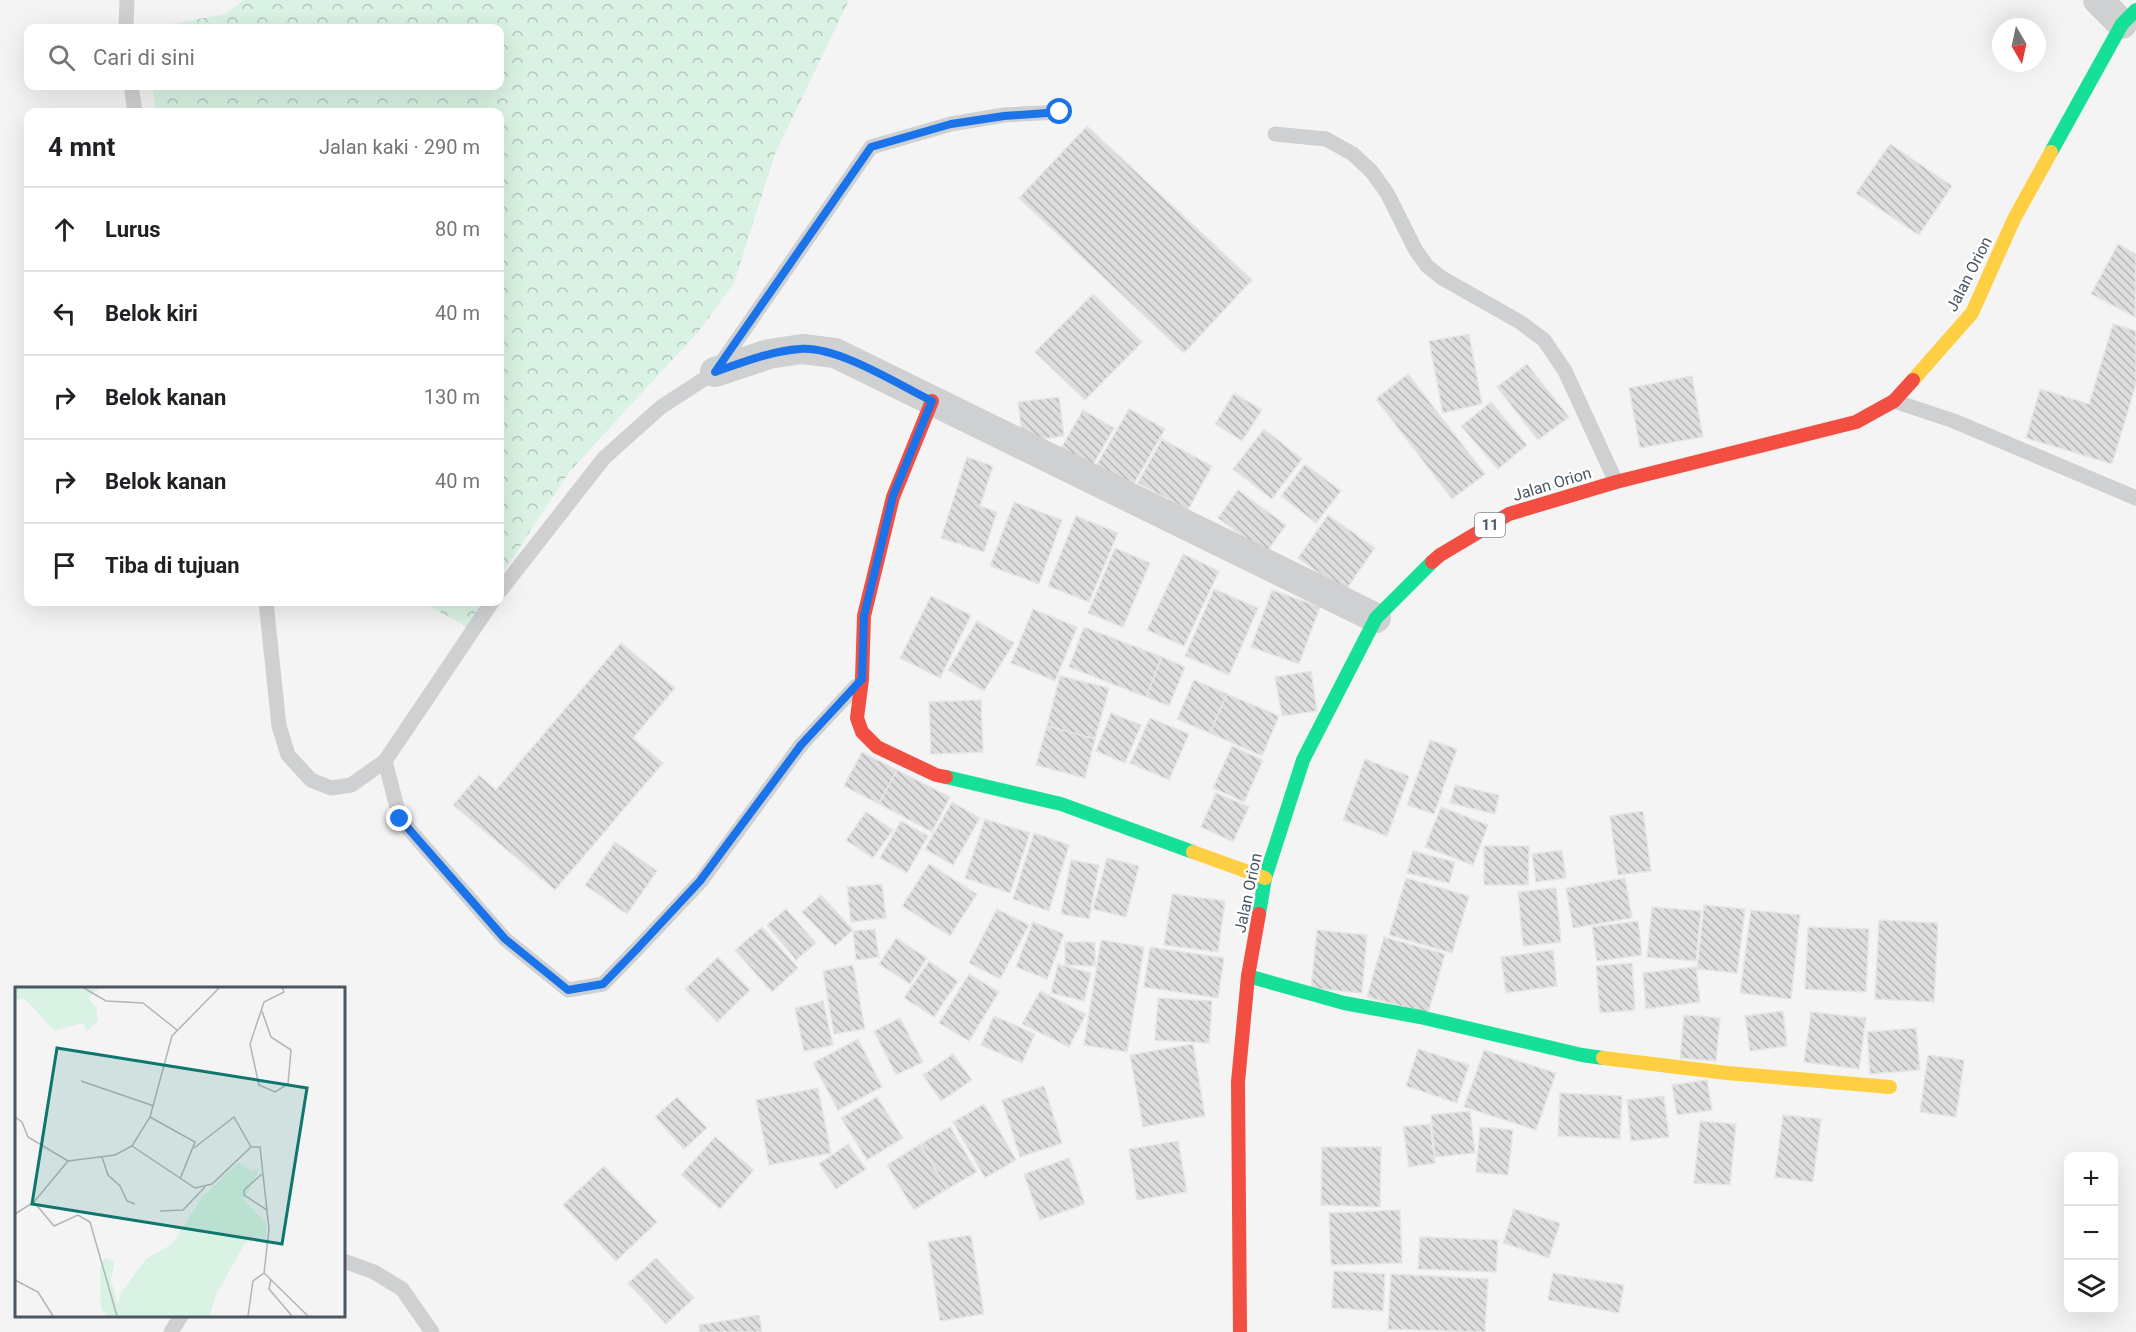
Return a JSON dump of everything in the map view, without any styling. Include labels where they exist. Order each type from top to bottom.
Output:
[{"type":"main road","name":"Jalan Orion","points":[[1240,1332],[1238,1082],[1248,976],[1265,878],[1303,760],[1376,618],[1440,555],[1509,514],[1616,482],[1856,422],[1894,402],[1972,313],[2014,219],[2129,16]]},
{"type":"main road","points":[[932,401],[893,496],[864,616],[862,679],[857,718],[862,732],[877,747],[936,775],[1061,804],[1265,878]]},
{"type":"main road","points":[[1248,976],[1344,1003],[1420,1017],[1582,1055],[1727,1073],[1890,1087]]},
{"type":"street","points":[[2097,0],[2129,16]]},
{"type":"street","points":[[715,372],[770,354],[802,349],[835,353],[1376,618]]},
{"type":"lane","points":[[126,24],[127,0]]},
{"type":"lane","points":[[132,90],[134,108]]},
{"type":"lane","points":[[504,586],[604,458],[661,407],[715,372],[871,147],[951,124],[1004,116],[1060,112]]},
{"type":"lane","points":[[1275,134],[1326,139],[1353,153],[1372,172],[1387,193],[1415,249],[1427,266],[1442,278],[1520,322],[1544,340],[1565,371],[1616,482]]},
{"type":"lane","points":[[1894,402],[1954,421],[2136,498]]},
{"type":"lane","points":[[266,606],[279,726],[288,755],[311,780],[331,788],[351,785],[385,761],[489,606]]},
{"type":"lane","points":[[385,761],[400,819],[505,939],[568,990],[603,984],[700,881],[801,745],[862,679]]},
{"type":"lane","points":[[345,1261],[374,1272],[402,1289],[432,1332]]},
{"type":"lane","points":[[171,1332],[180,1317]]},
{"type":"green space","points":[[244,0],[849,0],[775,154],[734,283],[698,332],[570,471],[504,571],[504,108],[155,108],[153,90],[504,90],[504,24],[173,24],[225,14]]},
{"type":"green space","points":[[429,606],[481,606],[467,627]]},
{"type":"building","points":[[1087,126],[1252,280],[1184,353],[1019,198]]},
{"type":"building","points":[[1890,144],[1952,186],[1919,235],[1856,193]]},
{"type":"building","points":[[2118,244],[2136,254],[2135,317],[2091,294]]},
{"type":"building","points":[[1093,294],[1142,342],[1085,400],[1035,352]]},
{"type":"building","points":[[2113,324],[2136,331],[2136,384],[2112,464],[2026,438],[2040,389],[2089,404]]},
{"type":"building","points":[[1469,334],[1482,404],[1443,413],[1429,341]]},
{"type":"building","points":[[1527,364],[1569,417],[1538,440],[1497,387]]},
{"type":"building","points":[[1408,374],[1485,474],[1452,499],[1376,399]]},
{"type":"building","points":[[1692,376],[1703,437],[1640,448],[1629,388]]},
{"type":"building","points":[[1234,393],[1262,410],[1242,441],[1215,424]]},
{"type":"building","points":[[1059,397],[1064,436],[1023,441],[1018,402]]},
{"type":"building","points":[[1491,402],[1527,445],[1498,469],[1461,426]]},
{"type":"building","points":[[1129,409],[1165,429],[1132,487],[1095,468]]},
{"type":"building","points":[[1083,410],[1114,428],[1091,468],[1060,450]]},
{"type":"building","points":[[1264,429],[1302,459],[1272,499],[1233,469]]},
{"type":"building","points":[[1162,439],[1212,466],[1188,510],[1138,483]]},
{"type":"building","points":[[967,457],[993,466],[980,506],[997,512],[984,552],[941,538]]},
{"type":"building","points":[[1305,464],[1341,491],[1316,523],[1281,496]]},
{"type":"building","points":[[1238,490],[1286,525],[1266,553],[1218,518]]},
{"type":"building","points":[[1014,502],[1062,520],[1039,584],[990,566]]},
{"type":"building","points":[[1328,515],[1375,548],[1345,591],[1298,558]]},
{"type":"building","points":[[1076,516],[1118,533],[1089,602],[1048,586]]},
{"type":"building","points":[[1115,548],[1150,563],[1123,627],[1088,613]]},
{"type":"building","points":[[1183,554],[1219,571],[1184,646],[1147,630]]},
{"type":"building","points":[[1214,589],[1258,608],[1229,675],[1185,656]]},
{"type":"building","points":[[1272,590],[1320,607],[1299,664],[1251,647]]},
{"type":"building","points":[[931,596],[971,615],[940,678],[900,658]]},
{"type":"building","points":[[1033,609],[1077,627],[1055,681],[1011,663]]},
{"type":"building","points":[[977,621],[1014,643],[984,691],[948,670]]},
{"type":"building","points":[[1084,627],[1162,657],[1146,697],[1069,667]]},
{"type":"building","points":[[621,643],[675,688],[633,738],[663,763],[555,890],[453,805],[479,775],[496,790]]},
{"type":"building","points":[[1162,657],[1185,667],[1169,706],[1146,697]]},
{"type":"building","points":[[1311,671],[1317,711],[1282,716],[1275,677]]},
{"type":"building","points":[[1060,676],[1109,688],[1095,739],[1047,726]]},
{"type":"building","points":[[1194,680],[1227,694],[1210,733],[1177,719]]},
{"type":"building","points":[[1227,694],[1279,716],[1262,756],[1210,733]]},
{"type":"building","points":[[981,700],[983,752],[931,754],[929,702]]},
{"type":"building","points":[[1111,713],[1141,725],[1125,763],[1096,751]]},
{"type":"building","points":[[1150,718],[1189,734],[1169,780],[1130,763]]},
{"type":"building","points":[[1047,726],[1095,739],[1085,778],[1036,765]]},
{"type":"building","points":[[1430,740],[1457,749],[1434,814],[1407,805]]},
{"type":"building","points":[[1232,746],[1263,760],[1244,802],[1213,788]]},
{"type":"building","points":[[862,752],[897,770],[879,804],[844,786]]},
{"type":"building","points":[[1365,759],[1409,776],[1387,836],[1343,820]]},
{"type":"building","points":[[897,770],[950,797],[932,832],[879,804]]},
{"type":"building","points":[[1455,785],[1499,795],[1495,814],[1450,803]]},
{"type":"building","points":[[1216,793],[1249,807],[1233,842],[1201,827]]},
{"type":"building","points":[[952,802],[980,818],[953,865],[925,849]]},
{"type":"building","points":[[1441,807],[1488,825],[1473,865],[1425,847]]},
{"type":"building","points":[[1643,811],[1651,871],[1618,875],[1610,816]]},
{"type":"building","points":[[866,812],[893,830],[873,858],[846,840]]},
{"type":"building","points":[[985,819],[1030,833],[1010,893],[965,878]]},
{"type":"building","points":[[901,821],[928,836],[907,873],[880,858]]},
{"type":"building","points":[[1034,833],[1069,845],[1049,911],[1013,899]]},
{"type":"building","points":[[615,842],[657,871],[627,914],[585,885]]},
{"type":"building","points":[[1484,846],[1529,846],[1528,885],[1484,885]]},
{"type":"building","points":[[1562,850],[1566,878],[1536,882],[1532,854]]},
{"type":"building","points":[[1413,851],[1455,862],[1449,883],[1407,873]]},
{"type":"building","points":[[1107,858],[1139,866],[1126,917],[1093,909]]},
{"type":"building","points":[[1071,860],[1099,865],[1089,919],[1061,914]]},
{"type":"building","points":[[929,864],[977,894],[950,936],[902,906]]},
{"type":"building","points":[[1406,878],[1469,896],[1452,953],[1389,935]]},
{"type":"building","points":[[1625,878],[1632,918],[1573,928],[1566,888]]},
{"type":"building","points":[[882,884],[886,918],[851,922],[847,887]]},
{"type":"building","points":[[1556,888],[1561,942],[1523,946],[1518,892]]},
{"type":"building","points":[[1172,894],[1225,901],[1218,952],[1164,945]]},
{"type":"building","points":[[821,895],[853,930],[835,946],[802,912]]},
{"type":"building","points":[[1704,905],[1745,909],[1737,973],[1697,969]]},
{"type":"building","points":[[1652,907],[1701,911],[1696,961],[1647,957]]},
{"type":"building","points":[[786,909],[816,943],[796,960],[767,925]]},
{"type":"building","points":[[997,909],[1029,925],[1000,979],[969,963]]},
{"type":"building","points":[[1751,910],[1800,915],[1791,999],[1740,993]]},
{"type":"building","points":[[1879,920],[1938,923],[1934,1002],[1875,999]]},
{"type":"building","points":[[1638,921],[1642,955],[1597,961],[1592,927]]},
{"type":"building","points":[[1033,922],[1064,934],[1047,979],[1016,967]]},
{"type":"building","points":[[762,927],[798,968],[772,992],[735,950]]},
{"type":"building","points":[[1808,927],[1869,929],[1866,992],[1805,989]]},
{"type":"building","points":[[875,929],[879,957],[856,960],[853,931]]},
{"type":"building","points":[[1317,930],[1367,935],[1362,993],[1311,988]]},
{"type":"building","points":[[1384,937],[1445,954],[1428,1013],[1367,997]]},
{"type":"building","points":[[896,938],[927,958],[910,984],[879,964]]},
{"type":"building","points":[[1101,940],[1144,947],[1127,1052],[1084,1045]]},
{"type":"building","points":[[1065,942],[1095,942],[1095,966],[1065,965]]},
{"type":"building","points":[[1150,947],[1224,958],[1218,998],[1144,987]]},
{"type":"building","points":[[1553,950],[1557,986],[1506,993],[1501,957]]},
{"type":"building","points":[[718,957],[750,990],[717,1022],[685,989]]},
{"type":"building","points":[[929,961],[958,981],[934,1017],[904,998]]},
{"type":"building","points":[[1632,963],[1635,1010],[1600,1013],[1596,966]]},
{"type":"building","points":[[1058,964],[1091,973],[1084,1001],[1051,993]]},
{"type":"building","points":[[853,965],[865,1029],[834,1034],[823,971]]},
{"type":"building","points":[[1696,967],[1700,1002],[1646,1009],[1643,973]]},
{"type":"building","points":[[969,974],[999,992],[969,1041],[939,1023]]},
{"type":"building","points":[[1040,991],[1086,1014],[1069,1047],[1022,1024]]},
{"type":"building","points":[[1158,998],[1212,1001],[1209,1043],[1155,1040]]},
{"type":"building","points":[[823,1001],[833,1045],[804,1051],[795,1008]]},
{"type":"building","points":[[1783,1011],[1787,1046],[1750,1051],[1745,1016]]},
{"type":"building","points":[[1811,1012],[1866,1018],[1859,1069],[1804,1062]]},
{"type":"building","points":[[1684,1015],[1720,1018],[1716,1061],[1680,1058]]},
{"type":"building","points":[[994,1016],[1035,1034],[1022,1063],[981,1045]]},
{"type":"building","points":[[900,1018],[923,1062],[896,1075],[874,1031]]},
{"type":"building","points":[[1916,1028],[1920,1070],[1870,1074],[1867,1032]]},
{"type":"building","points":[[858,1039],[882,1087],[838,1110],[813,1063]]},
{"type":"building","points":[[1193,1044],[1205,1116],[1143,1127],[1130,1055]]},
{"type":"building","points":[[1418,1049],[1469,1065],[1457,1103],[1406,1086]]},
{"type":"building","points":[[1484,1050],[1556,1073],[1536,1130],[1464,1107]]},
{"type":"building","points":[[953,1054],[972,1080],[941,1101],[923,1075]]},
{"type":"building","points":[[1928,1055],[1964,1060],[1956,1117],[1920,1112]]},
{"type":"building","points":[[1707,1080],[1712,1110],[1677,1115],[1672,1085]]},
{"type":"building","points":[[1044,1086],[1062,1143],[1020,1157],[1002,1100]]},
{"type":"building","points":[[818,1088],[831,1153],[769,1165],[756,1100]]},
{"type":"building","points":[[1560,1093],[1622,1096],[1620,1139],[1558,1136]]},
{"type":"building","points":[[1664,1096],[1669,1137],[1631,1141],[1627,1100]]},
{"type":"building","points":[[677,1097],[707,1128],[684,1149],[655,1117]]},
{"type":"building","points":[[877,1097],[903,1138],[867,1160],[841,1118]]},
{"type":"building","points":[[984,1104],[1016,1160],[985,1178],[953,1122]]},
{"type":"building","points":[[1470,1111],[1475,1153],[1435,1157],[1431,1115]]},
{"type":"building","points":[[1783,1115],[1821,1119],[1813,1182],[1775,1177]]},
{"type":"building","points":[[1700,1121],[1736,1124],[1730,1185],[1694,1183]]},
{"type":"building","points":[[1430,1124],[1435,1163],[1409,1167],[1403,1127]]},
{"type":"building","points":[[950,1127],[977,1172],[947,1189],[920,1144]]},
{"type":"building","points":[[1480,1127],[1513,1130],[1508,1175],[1476,1172]]},
{"type":"building","points":[[715,1137],[754,1170],[720,1209],[681,1175]]},
{"type":"building","points":[[1178,1141],[1187,1192],[1137,1200],[1129,1149]]},
{"type":"building","points":[[848,1144],[866,1169],[836,1189],[819,1164]]},
{"type":"building","points":[[920,1144],[947,1189],[914,1210],[887,1165]]},
{"type":"building","points":[[1322,1147],[1381,1147],[1380,1207],[1321,1205]]},
{"type":"building","points":[[1069,1158],[1085,1204],[1040,1220],[1024,1174]]},
{"type":"building","points":[[604,1166],[657,1222],[616,1261],[563,1205]]},
{"type":"building","points":[[1514,1209],[1560,1223],[1549,1258],[1503,1243]]},
{"type":"building","points":[[1400,1210],[1402,1263],[1331,1265],[1329,1213]]},
{"type":"building","points":[[971,1235],[984,1314],[940,1321],[928,1242]]},
{"type":"building","points":[[1420,1237],[1498,1240],[1496,1272],[1418,1269]]},
{"type":"building","points":[[656,1258],[694,1298],[666,1324],[628,1283]]},
{"type":"building","points":[[1334,1271],[1385,1274],[1383,1311],[1332,1308]]},
{"type":"building","points":[[1553,1273],[1624,1285],[1619,1313],[1548,1300]]},
{"type":"building","points":[[1391,1274],[1488,1279],[1485,1332],[1388,1329]]},
{"type":"building","points":[[759,1315],[762,1332],[700,1332],[699,1325]]},
{"type":"traffic: fast","points":[[2051,152],[2122,24],[2136,10]]},
{"type":"traffic: fast","points":[[1259,914],[1265,878],[1303,760],[1376,618],[1432,562]]},
{"type":"traffic: fast","points":[[946,777],[1061,804],[1193,852]]},
{"type":"traffic: fast","points":[[1248,976],[1344,1003],[1420,1017],[1603,1058]]},
{"type":"traffic: slow","points":[[1913,380],[1972,313],[2014,219],[2051,152]]},
{"type":"traffic: slow","points":[[1193,852],[1265,878]]},
{"type":"traffic: slow","points":[[1603,1058],[1727,1073],[1890,1087]]},
{"type":"traffic: jam","points":[[1432,562],[1509,514],[1616,482],[1856,422],[1894,401],[1913,380]]},
{"type":"traffic: jam","points":[[932,401],[893,497],[864,616],[862,679],[857,718],[862,732],[877,747],[936,775],[946,777]]},
{"type":"traffic: jam","points":[[1240,1332],[1238,1082],[1248,976],[1259,914]]},
{"type":"route","points":[[400,819],[505,939],[568,990],[603,984],[700,881],[801,745],[862,679],[864,616],[893,496],[932,401],[835,353],[802,349],[770,354],[715,372],[871,147],[951,124],[1004,116],[1060,112]]}]
